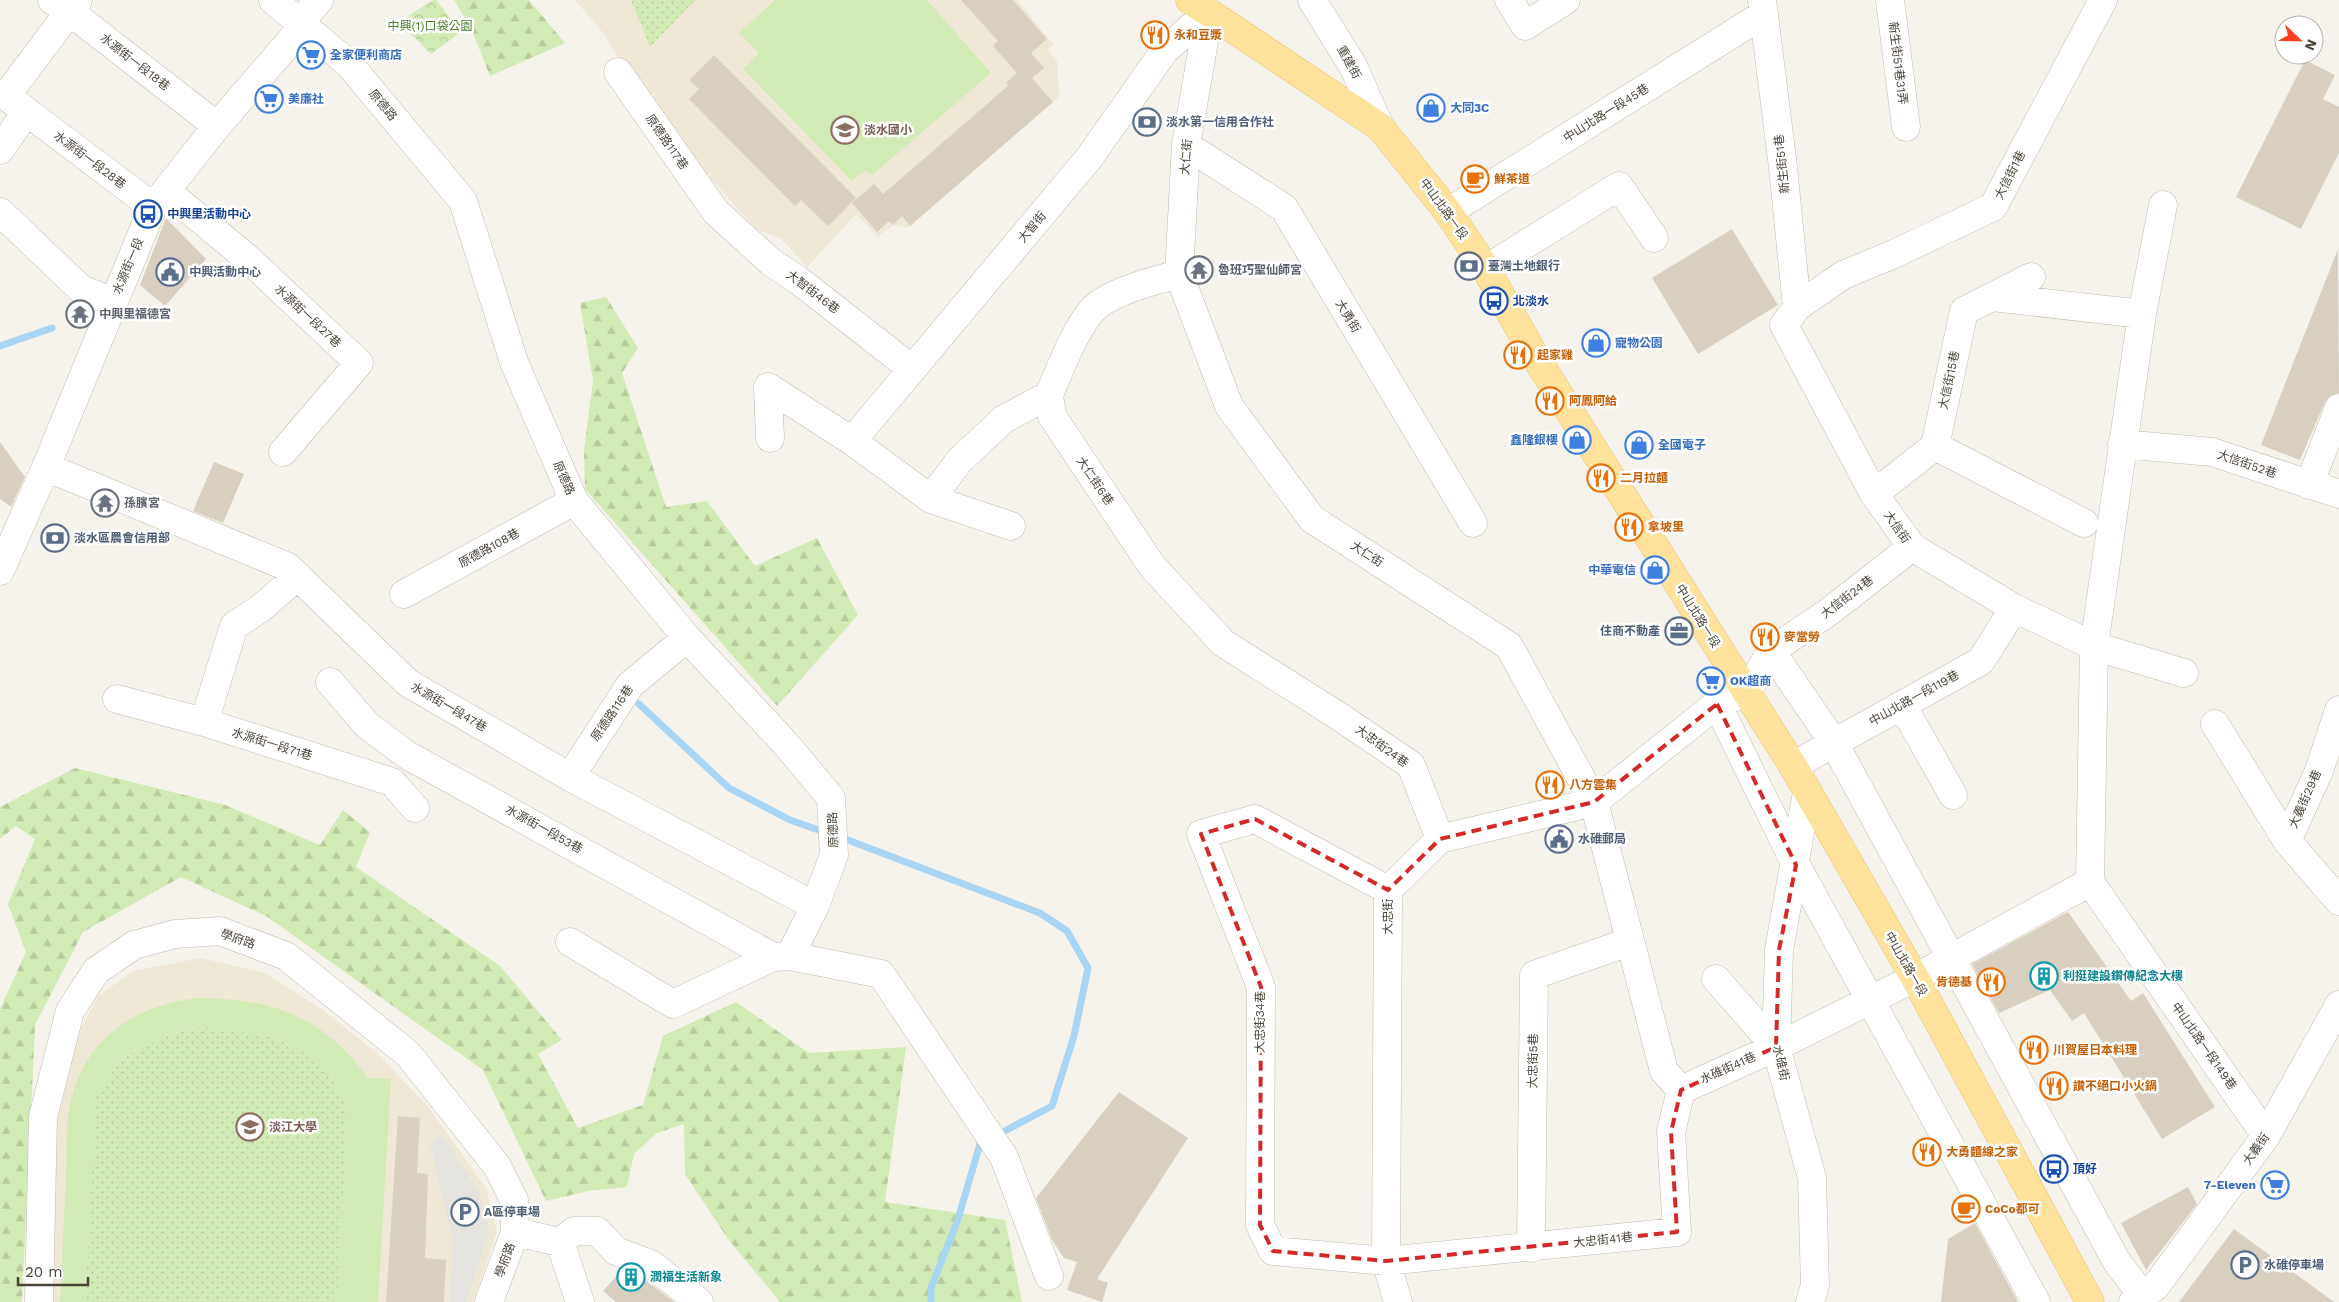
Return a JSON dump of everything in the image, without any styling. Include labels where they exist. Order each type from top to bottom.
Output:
[{"type":"main road","name":"中山北路一段","points":[[1200,6],[1380,127],[1448,212],[1486,269],[1534,355],[1793,766],[1915,978],[2090,1302]]},
{"type":"street","name":"原德路","points":[[273,0],[348,64],[463,201],[514,362],[574,502],[687,638],[786,743],[831,798],[834,855],[815,906],[782,957]]},
{"type":"street","name":"水源街一段","points":[[0,571],[46,467],[113,302],[160,199],[217,126],[302,24],[318,0]]},
{"type":"street","name":"重建街","points":[[1312,0],[1353,66],[1380,127]]},
{"type":"street","points":[[1509,0],[1525,26],[1566,0]]},
{"type":"street","name":"新生街51巷31弄","points":[[1890,0],[1906,127]]},
{"type":"street","name":"大信街1巷","points":[[1790,316],[1843,275],[1894,254],[1993,207],[2103,0]]},
{"type":"street","points":[[0,150],[11,100],[66,4]]},
{"type":"street","name":"水源街一段18巷","points":[[66,4],[217,126]]},
{"type":"street","name":"大仁街","points":[[1200,6],[1186,145],[1178,274],[1229,406],[1312,519],[1509,646],[1594,802]]},
{"type":"street","name":"大智街","points":[[852,441],[1089,158],[1165,50],[1200,6]]},
{"type":"street","name":"新生街51巷","points":[[1763,7],[1783,167],[1790,316]]},
{"type":"street","name":"中山北路一段45巷","points":[[1448,212],[1763,7]]},
{"type":"street","name":"原德路117巷","points":[[618,72],[716,212]]},
{"type":"street","name":"水源街一段28巷","points":[[11,100],[160,199]]},
{"type":"street","name":"大勇街","points":[[1186,145],[1284,208],[1473,523]]},
{"type":"street","points":[[1486,269],[1619,186],[1654,238]]},
{"type":"street","name":"水源街一段27巷","points":[[160,199],[246,257],[359,363],[282,452]]},
{"type":"street","points":[[1915,978],[2090,882],[2094,646],[2142,314],[2163,205]]},
{"type":"street","points":[[0,212],[81,289],[113,302]]},
{"type":"street","name":"大智街46巷","points":[[716,212],[771,262],[798,280],[912,369]]},
{"type":"street","points":[[931,499],[959,461],[1004,419],[1049,395],[1079,331],[1098,305],[1126,289],[1178,274]]},
{"type":"street","name":"大信街15巷","points":[[1935,446],[1964,311],[2031,277]]},
{"type":"street","points":[[1992,297],[2142,314]]},
{"type":"street","name":"大信街","points":[[1790,316],[1874,494],[1912,547],[2014,608],[2094,646],[2184,673]]},
{"type":"street","points":[[770,438],[768,387],[785,400],[852,441],[931,499],[1011,526]]},
{"type":"street","name":"大仁街6巷","points":[[1049,395],[1052,416],[1152,566],[1223,643],[1337,714]]},
{"type":"street","points":[[2309,485],[2339,408]]},
{"type":"street","name":"大信街52巷","points":[[2122,444],[2212,452],[2339,494]]},
{"type":"street","points":[[1874,494],[1935,446],[2084,524]]},
{"type":"street","name":"水源街一段47巷","points":[[46,467],[288,567],[408,683],[570,777],[815,906]]},
{"type":"street","name":"原德路108巷","points":[[404,594],[574,502]]},
{"type":"street","name":"大信街24巷","points":[[1747,692],[1771,651],[1830,611],[1912,547]]},
{"type":"street","points":[[204,722],[234,626],[261,608],[298,576]]},
{"type":"street","name":"中山北路一段119巷","points":[[1793,766],[1981,660],[2014,608]]},
{"type":"street","name":"原德路116巷","points":[[570,777],[630,685],[687,638]]},
{"type":"street","points":[[1771,651],[1834,744],[2138,1299]]},
{"type":"street","name":"水源街一段53巷","points":[[330,682],[367,725],[407,755],[782,957],[881,974],[1004,1157],[1049,1276]]},
{"type":"street","points":[[1440,839],[1594,802],[1717,704],[1747,692]]},
{"type":"street","name":"水源街一段71巷","points":[[117,699],[204,722],[392,782]]},
{"type":"street","points":[[1717,704],[1796,865],[2036,1302]]},
{"type":"street","points":[[1902,705],[1953,795]]},
{"type":"street","name":"大義街29巷","points":[[2339,710],[2319,771],[2286,841],[2339,901]]},
{"type":"street","name":"大忠街24巷","points":[[1337,714],[1411,766],[1440,839]]},
{"type":"street","points":[[2215,724],[2286,841]]},
{"type":"street","points":[[407,755],[392,782],[415,808]]},
{"type":"street","name":"水碓街","points":[[1807,792],[1796,865],[1779,950],[1776,1047],[1812,1178],[1815,1285],[1810,1302]]},
{"type":"street","points":[[1594,802],[1664,1071],[1681,1090]]},
{"type":"street","name":"大忠街34巷","points":[[1386,1261],[1273,1251],[1260,1225],[1261,987],[1201,834],[1256,819],[1388,890]]},
{"type":"street","name":"大忠街","points":[[1398,1302],[1386,1261],[1388,890],[1440,839]]},
{"type":"street","name":"中山北路一段149巷","points":[[2090,882],[2266,1136]]},
{"type":"street","name":"學府路","points":[[39,1302],[43,1117],[70,1011],[96,970],[134,945],[175,934],[220,931],[286,956],[408,1054],[497,1166],[514,1200],[515,1232],[489,1302]]},
{"type":"street","points":[[570,942],[672,1004],[782,957]]},
{"type":"street","name":"大忠街5巷","points":[[1531,1248],[1534,975],[1630,942]]},
{"type":"street","name":"水碓街41巷","points":[[1681,1090],[1776,1047],[1915,978]]},
{"type":"street","points":[[1716,979],[1776,1047]]},
{"type":"street","name":"大義街","points":[[2138,1299],[2156,1286],[2266,1136],[2339,1005]]},
{"type":"street","name":"大忠街41巷","points":[[1386,1261],[1677,1232],[1672,1132],[1681,1090]]},
{"type":"street","points":[[560,1242],[574,1231],[597,1231],[616,1251],[651,1264],[699,1302]]},
{"type":"street","points":[[515,1232],[560,1242]]},
{"type":"street","points":[[560,1242],[580,1302]]},
{"type":"highlighted area","points":[[1717,704],[1796,865],[1779,950],[1776,1047],[1681,1090],[1671,1132],[1677,1232],[1386,1261],[1273,1251],[1260,1225],[1261,987],[1201,834],[1255,819],[1388,890],[1440,839],[1594,802]]},
{"type":"shaded area","name":"淡水國小","points":[[575,0],[1017,0],[1054,45],[1048,50],[1057,61],[1059,97],[908,228],[893,225],[878,237],[856,214],[807,267],[782,239],[757,230],[693,159],[645,101],[604,34]]},
{"type":"shaded area","name":"淡江大學","points":[[201,958],[265,973],[323,1010],[378,1054],[429,1108],[486,1188],[497,1232],[473,1302],[48,1302],[58,1101],[80,1030],[98,996],[133,971]]},
{"type":"shaded area","name":"A區停車場","points":[[442,1135],[479,1193],[489,1231],[466,1302],[449,1302],[453,1243],[430,1143]]},
{"type":"green space","name":"中興(1)口袋公園","points":[[433,0],[436,0],[461,32],[431,54],[399,22]]},
{"type":"green space","points":[[454,0],[529,0],[565,43],[490,76],[471,28]]},
{"type":"green space","points":[[631,0],[695,0],[650,47]]},
{"type":"green space","points":[[775,0],[927,0],[991,73],[872,175],[866,170],[852,181],[743,69],[759,53],[739,33]]},
{"type":"green space","points":[[606,297],[638,348],[622,373],[666,507],[707,501],[755,566],[817,538],[858,615],[777,706],[585,489],[584,449],[593,381],[580,303]]},
{"type":"green space","points":[[75,768],[225,805],[320,845],[343,810],[370,832],[356,867],[500,966],[562,1040],[538,1054],[578,1128],[643,1105],[663,1036],[736,1002],[809,1053],[906,1047],[885,1202],[1005,1220],[1022,1302],[780,1302],[728,1239],[685,1174],[684,1124],[657,1133],[634,1154],[627,1187],[588,1191],[546,1201],[483,1070],[266,916],[181,877],[83,932],[35,1025],[22,1302],[0,1302],[0,1009],[26,952],[8,904],[35,839],[16,826],[0,839],[0,807]]},
{"type":"green space","points":[[196,998],[248,1002],[271,1007],[293,1015],[314,1025],[333,1039],[368,1078],[391,1079],[378,1302],[337,1302],[348,1112],[331,1076],[299,1049],[280,1040],[261,1035],[205,1027],[185,1030],[166,1036],[132,1052],[117,1064],[96,1099],[85,1302],[60,1302],[67,1122],[77,1082],[87,1062],[99,1045],[114,1030],[132,1018],[151,1009],[173,1002]]},
{"type":"green space","points":[[205,1027],[257,1034],[291,1045],[306,1053],[320,1064],[339,1090],[348,1112],[337,1302],[85,1302],[96,1098],[104,1082],[126,1057],[156,1040],[172,1034]]},
{"type":"building","points":[[961,0],[1013,0],[1047,39],[1031,53],[1044,68],[1032,78],[1053,102],[910,226],[902,216],[893,225],[889,221],[877,232],[852,203],[874,184],[883,194],[1008,86],[1006,83],[1017,73],[993,46],[998,41]]},
{"type":"building","points":[[714,55],[856,198],[828,226],[801,200],[795,206],[689,99],[699,89],[689,80]]},
{"type":"building","points":[[2302,65],[2315,65],[2335,75],[2323,99],[2339,107],[2339,153],[2301,229],[2236,197]]},
{"type":"building","name":"中興活動中心","points":[[166,218],[206,259],[165,306],[140,285]]},
{"type":"building","points":[[1732,229],[1778,305],[1698,354],[1652,278]]},
{"type":"building","points":[[2338,249],[2339,393],[2330,396],[2325,402],[2300,460],[2261,445]]},
{"type":"building","points":[[0,442],[25,477],[11,507],[0,499]]},
{"type":"building","points":[[214,462],[244,474],[223,523],[193,511]]},
{"type":"building","points":[[2068,912],[2131,1001],[2143,993],[2215,1107],[2162,1139],[2084,1013],[2072,1021],[2050,990],[1999,1013],[1972,964]]},
{"type":"building","points":[[1119,1092],[1188,1138],[1097,1279],[1108,1283],[1102,1302],[1067,1290],[1077,1262],[1064,1258],[1052,1240],[1036,1198]]},
{"type":"building","points":[[398,1116],[420,1118],[417,1173],[428,1174],[425,1258],[446,1260],[444,1302],[386,1302]]},
{"type":"building","points":[[2188,1187],[2197,1204],[2146,1270],[2121,1223]]},
{"type":"building","points":[[1975,1223],[2018,1302],[1941,1302],[1948,1239]]},
{"type":"building","name":"水碓停車場","points":[[2234,1229],[2334,1302],[2179,1302]]},
{"type":"building","name":"潤福生活新象","points":[[622,1270],[643,1278],[674,1302],[616,1302],[603,1291]]},
{"type":"waterway","points":[[0,346],[52,328]]},
{"type":"waterway","points":[[639,704],[729,788],[790,820],[827,833]]},
{"type":"waterway","points":[[840,837],[1040,913],[1067,931],[1088,968],[1074,1036],[1052,1106],[997,1135]]},
{"type":"waterway","points":[[931,1302],[931,1288],[958,1219],[980,1144],[985,1141]]},
{"type":"place","name":"永和豆漿","points":[[1155,35]]},
{"type":"place","name":"全家便利商店","points":[[311,55]]},
{"type":"place","name":"美廉社","points":[[269,99]]},
{"type":"place","name":"大同3C","points":[[1431,108]]},
{"type":"place","name":"淡水第一信用合作社","points":[[1147,122]]},
{"type":"place","name":"淡水國小","points":[[845,130]]},
{"type":"place","name":"鮮茶道","points":[[1475,179]]},
{"type":"place","name":"中興里活動中心","points":[[148,214]]},
{"type":"place","name":"臺灣土地銀行","points":[[1469,266]]},
{"type":"place","name":"魯班巧聖仙師宮","points":[[1199,270]]},
{"type":"place","name":"中興活動中心","points":[[170,272]]},
{"type":"place","name":"北淡水","points":[[1494,301]]},
{"type":"place","name":"中興里福德宮","points":[[80,314]]},
{"type":"place","name":"寵物公園","points":[[1596,343]]},
{"type":"place","name":"起家雞","points":[[1518,355]]},
{"type":"place","name":"阿鳳阿給","points":[[1550,401]]},
{"type":"place","name":"鑫隆銀樓","points":[[1577,440]]},
{"type":"place","name":"全國電子","points":[[1639,445]]},
{"type":"place","name":"二月拉麵","points":[[1601,478]]},
{"type":"place","name":"孫臏宮","points":[[105,503]]},
{"type":"place","name":"拿坡里","points":[[1629,527]]},
{"type":"place","name":"淡水區農會信用部","points":[[55,538]]},
{"type":"place","name":"中華電信","points":[[1655,570]]},
{"type":"place","name":"住商不動產","points":[[1679,631]]},
{"type":"place","name":"麥當勞","points":[[1765,637]]},
{"type":"place","name":"OK超商","points":[[1711,681]]},
{"type":"place","name":"八方雲集","points":[[1550,785]]},
{"type":"place","name":"水碓郵局","points":[[1559,839]]},
{"type":"place","name":"利挺建設鑽傳紀念大樓","points":[[2044,976]]},
{"type":"place","name":"肯德基","points":[[1991,982]]},
{"type":"place","name":"川賀屋日本料理","points":[[2034,1050]]},
{"type":"place","name":"讚不絕口小火鍋","points":[[2054,1086]]},
{"type":"place","name":"淡江大學","points":[[250,1127]]},
{"type":"place","name":"大勇麵線之家","points":[[1927,1152]]},
{"type":"place","name":"頂好","points":[[2054,1169]]},
{"type":"place","name":"7-Eleven","points":[[2275,1185]]},
{"type":"place","name":"CoCo都可","points":[[1966,1209]]},
{"type":"place","name":"A區停車場","points":[[465,1212]]},
{"type":"place","name":"水碓停車場","points":[[2245,1265]]},
{"type":"place","name":"潤福生活新象","points":[[631,1277]]}]
